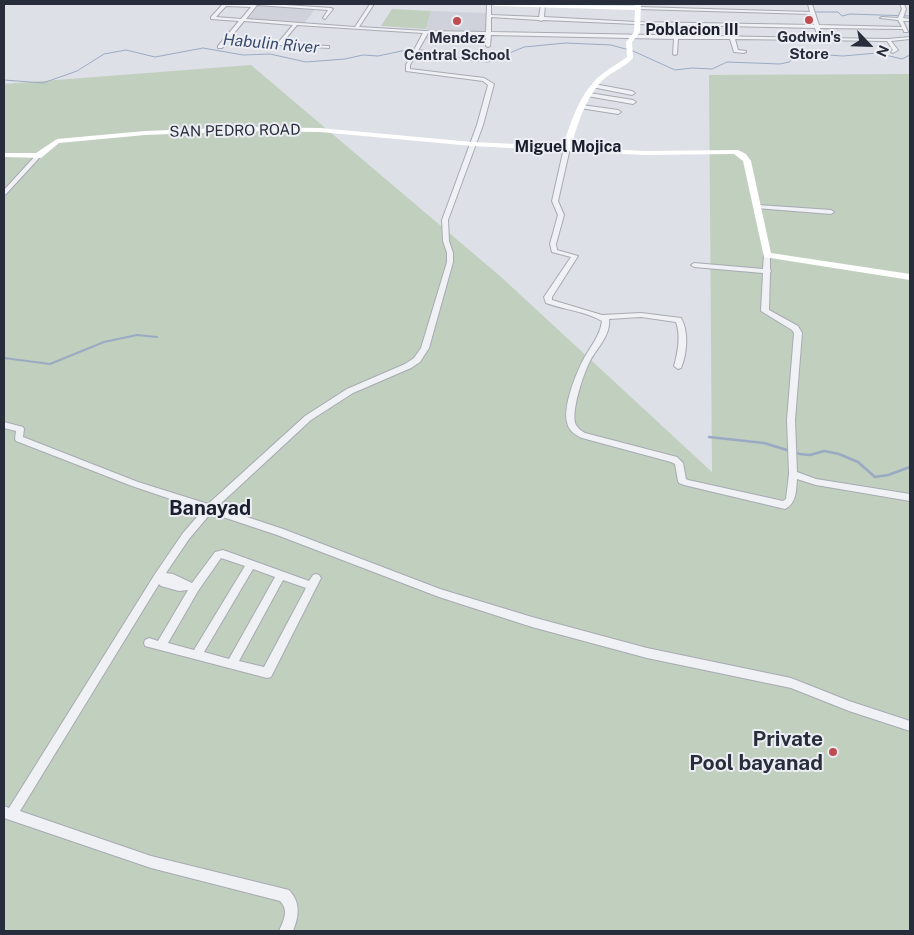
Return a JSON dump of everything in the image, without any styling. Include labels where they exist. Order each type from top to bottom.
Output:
[{"type":"street","points":[[356,28],[372,4]]},
{"type":"street","points":[[488,46],[489,4]]},
{"type":"street","points":[[495,4],[638,6],[812,13]]},
{"type":"street","points":[[540,20],[543,4]]},
{"type":"street","points":[[735,4],[753,38]]},
{"type":"street","points":[[810,4],[821,39]]},
{"type":"street","points":[[325,18],[331,9],[313,6],[225,5],[212,18],[426,32],[753,38],[779,41],[821,39],[888,40],[910,38],[900,18],[904,9],[902,4]]},
{"type":"street","points":[[220,47],[255,5]]},
{"type":"street","points":[[638,6],[637,32],[629,42],[630,58],[609,72],[594,86],[582,107],[567,148],[555,201],[561,215],[553,244],[554,251],[575,256],[548,297],[549,301],[572,310],[602,317],[641,315],[678,320],[682,324],[678,366]]},
{"type":"street","points":[[488,16],[540,20],[636,23],[904,28]]},
{"type":"street","points":[[882,18],[910,20]]},
{"type":"street","points":[[298,24],[280,44],[327,47]]},
{"type":"street","points":[[286,931],[293,908],[290,899],[284,895],[151,862],[7,813],[186,536],[209,509],[308,418],[350,391],[408,366],[417,360],[425,348],[450,262],[444,220],[483,114],[491,84],[484,80],[412,72],[407,68],[426,32]]},
{"type":"street","points":[[675,54],[676,37]]},
{"type":"street","points":[[732,38],[736,51],[744,52]]},
{"type":"street","points":[[888,40],[896,50],[893,52]]},
{"type":"street","points":[[594,86],[632,93]]},
{"type":"street","points":[[589,95],[633,102]]},
{"type":"street","points":[[582,107],[618,112]]},
{"type":"street","name":"SAN PEDRO ROAD","points":[[38,156],[57,141],[145,133],[246,129],[320,130],[472,144],[677,154],[735,152],[743,156],[747,161],[767,255]]},
{"type":"street","points":[[4,155],[38,156]]},
{"type":"street","points":[[4,193],[38,156]]},
{"type":"street","points":[[758,207],[831,212]]},
{"type":"street","points":[[602,317],[606,320],[606,325],[599,342],[581,373],[570,418],[575,431],[582,435],[674,459],[679,463],[682,481],[687,483],[785,505],[790,500],[793,474],[791,420],[798,333],[795,328],[765,311],[768,271],[767,255],[910,277]]},
{"type":"street","points":[[694,264],[768,271]]},
{"type":"street","points":[[4,425],[20,429],[19,439],[135,484],[280,532],[439,593],[532,622],[647,653],[791,683],[849,706],[910,726]]},
{"type":"street","points":[[793,474],[816,482],[910,498]]},
{"type":"street","points":[[149,643],[267,673],[314,582],[281,575],[223,554],[218,555],[190,586],[161,645]]},
{"type":"street","points":[[197,655],[251,564]]},
{"type":"street","points":[[232,664],[281,575]]},
{"type":"street","points":[[160,578],[164,583],[179,587],[190,586]]},
{"type":"shaded area","points":[[258,5],[316,8],[304,24],[245,20]]},
{"type":"shaded area","name":"Mendez Central School","points":[[431,11],[486,13],[487,43],[424,39]]},
{"type":"green space","points":[[392,9],[431,11],[426,29],[381,26]]},
{"type":"green space","points":[[251,65],[500,276],[712,472],[709,75],[910,74],[910,931],[4,931],[4,84]]},
{"type":"waterway","points":[[814,12],[838,12],[842,16],[850,14],[910,16]]},
{"type":"waterway","name":"Habulin River","points":[[4,80],[43,83],[77,71],[104,54],[126,50],[155,57],[203,48],[243,55],[270,54],[306,62],[345,59],[363,55],[378,56],[411,49],[450,53],[464,60],[488,62],[524,47],[566,43],[611,45],[633,51],[675,70],[692,68],[712,69],[727,62],[780,64],[789,62],[797,56],[814,54],[843,56],[877,53],[902,59],[910,55]]},
{"type":"waterway","points":[[4,358],[50,364],[104,342],[137,335],[157,337]]},
{"type":"waterway","points":[[709,437],[764,443],[800,454],[810,455],[824,451],[839,454],[858,462],[875,477],[888,475],[910,467]]},
{"type":"place","name":"Godwin's Store","points":[[809,20]]},
{"type":"place","name":"Mendez Central School","points":[[457,21]]},
{"type":"place","name":"Private Pool bayanad","points":[[833,752]]},
{"type":"district","name":"Poblacion III","points":[[692,30]]},
{"type":"district","name":"Miguel Mojica","points":[[568,147]]},
{"type":"district","name":"Banayad","points":[[210,509]]}]
